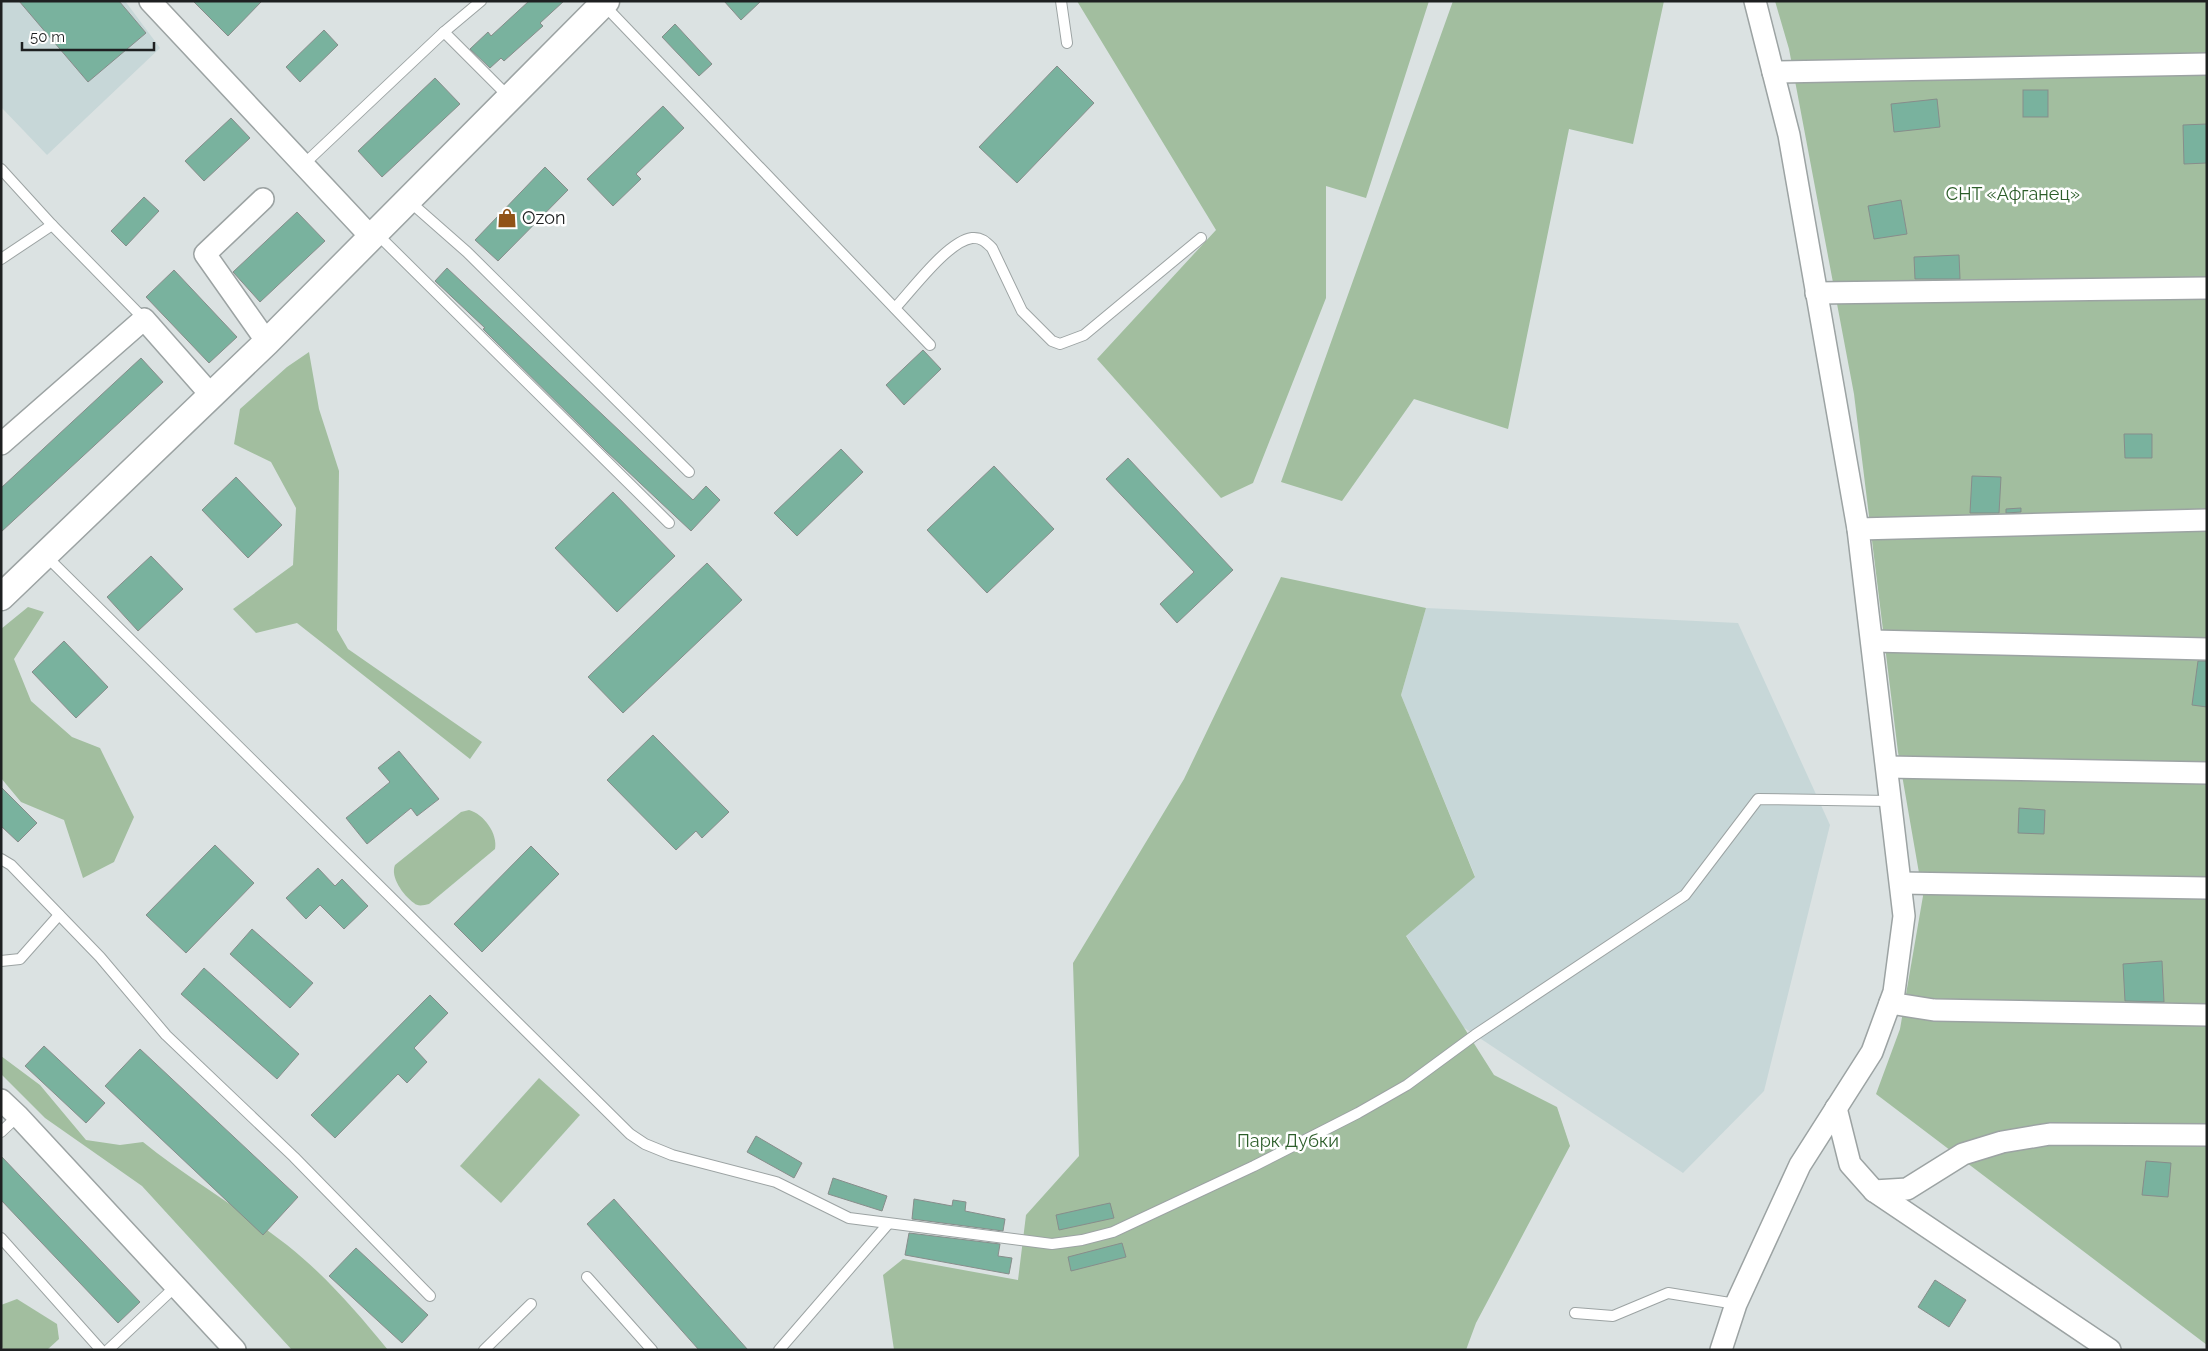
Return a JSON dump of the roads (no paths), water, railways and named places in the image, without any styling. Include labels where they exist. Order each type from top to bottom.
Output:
[{"type":"street","points":[[150,1],[302,166],[374,236]]},
{"type":"street","points":[[1721,1350],[1736,1304],[1800,1165],[1872,1052],[1894,992],[1904,916],[1858,529],[1789,135],[1755,1]]},
{"type":"street","points":[[5,585],[45,554],[267,342],[604,3]]},
{"type":"street","points":[[1773,72],[2207,64]]},
{"type":"street","points":[[263,199],[205,254],[267,342]]},
{"type":"street","points":[[1816,293],[2207,288]]},
{"type":"street","points":[[1,444],[144,319],[211,395]]},
{"type":"street","points":[[1858,529],[2207,520]]},
{"type":"street","points":[[1872,641],[2207,649]]},
{"type":"street","points":[[1887,767],[2207,773]]},
{"type":"street","points":[[1901,883],[2207,888]]},
{"type":"street","points":[[1890,1003],[1934,1010],[2207,1015]]},
{"type":"street","points":[[1,1100],[235,1350]]},
{"type":"street","points":[[1836,1108],[1850,1164],[1874,1191],[2110,1350]]},
{"type":"street","points":[[1874,1191],[1907,1189],[1964,1154],[2002,1142],[2050,1134],[2207,1134]]},
{"type":"lane","points":[[302,166],[444,32],[480,1]]},
{"type":"lane","points":[[1061,1],[1067,43]]},
{"type":"lane","points":[[604,3],[930,345]]},
{"type":"lane","points":[[444,32],[509,98]]},
{"type":"lane","points":[[1,169],[52,225],[144,319]]},
{"type":"lane","points":[[408,200],[467,252],[689,472]]},
{"type":"lane","points":[[1,259],[52,225]]},
{"type":"lane","points":[[374,236],[669,523]]},
{"type":"lane","points":[[894,308],[959,242],[973,238],[984,240],[992,248],[1022,311],[1052,341],[1060,344],[1084,335],[1201,238]]},
{"type":"lane","points":[[45,554],[630,1134],[645,1144],[672,1155],[776,1182],[849,1218],[888,1224],[1052,1244],[1082,1240],[1113,1232],[1262,1161],[1358,1113],[1407,1085],[1474,1035],[1685,894],[1758,799],[1891,800]]},
{"type":"lane","points":[[1,859],[11,865],[100,957],[166,1035],[294,1157],[430,1296]]},
{"type":"lane","points":[[1,960],[20,959],[59,915]]},
{"type":"lane","points":[[1,1132],[18,1116]]},
{"type":"lane","points":[[779,1350],[888,1224]]},
{"type":"lane","points":[[1,1238],[101,1350]]},
{"type":"lane","points":[[587,1277],[652,1350]]},
{"type":"lane","points":[[108,1350],[175,1286]]},
{"type":"lane","points":[[1575,1313],[1613,1316],[1668,1293],[1736,1304]]},
{"type":"lane","points":[[484,1350],[531,1304]]},
{"type":"place","name":"Ozon","points":[[507,218]]},
{"type":"park label","name":"СНТ «Афганец»","points":[[2013,194]]},
{"type":"park label","name":"Парк Дубки","points":[[1288,1141]]}]
